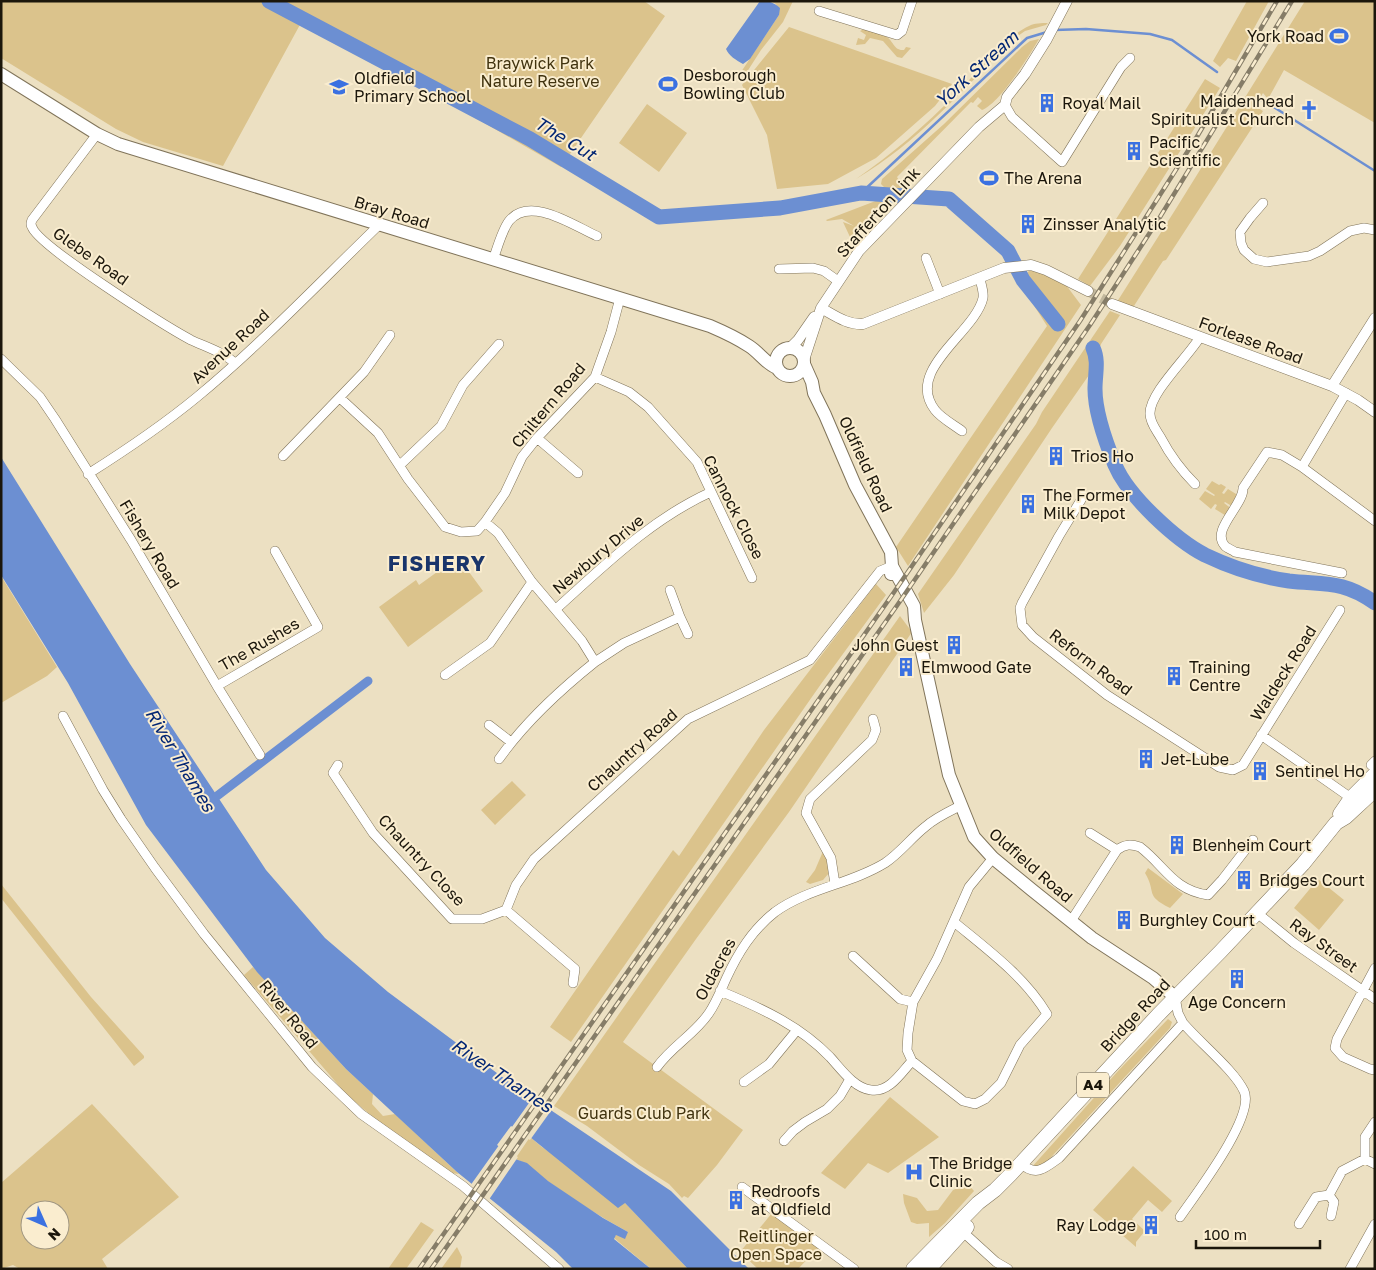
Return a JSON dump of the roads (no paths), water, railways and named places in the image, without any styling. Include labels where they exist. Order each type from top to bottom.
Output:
[{"type":"main road","name":"Bray Road","points":[[1,74],[97,134],[126,147],[710,326],[741,340],[770,365],[778,368]]},
{"type":"main road","points":[[752,348],[797,350],[804,362],[803,369],[792,376]]},
{"type":"main road","points":[[785,350],[777,358],[778,368],[783,374],[792,376],[814,393]]},
{"type":"main road","name":"Oldfield Road","points":[[804,362],[814,393],[855,485],[891,552],[892,566],[890,579],[915,620],[949,775],[974,837],[993,858],[1092,938],[1160,983],[1175,997]]},
{"type":"main road","name":"Bridge Road","points":[[913,1269],[978,1203],[995,1190],[1175,997],[1257,914],[1303,864],[1336,823],[1342,810],[1373,767]]},
{"type":"main road","name":"Bridge Road","points":[[1351,798],[1360,798],[1375,783]]},
{"type":"main road","name":"Bridge Road","points":[[1336,823],[1346,817],[1375,790]]},
{"type":"main road","name":"A4","points":[[929,1269],[990,1202],[995,1190]]},
{"type":"street","points":[[819,11],[897,36],[902,31],[912,1]]},
{"type":"street","name":"Stafferton Link","points":[[804,362],[821,308],[859,251],[979,127],[1005,105],[1008,97],[1047,39],[1067,1]]},
{"type":"street","points":[[1005,105],[1012,117],[1062,162],[1121,67],[1130,58]]},
{"type":"street","name":"Glebe Road","points":[[97,134],[32,220],[32,228],[44,242],[151,316],[235,363]]},
{"type":"street","points":[[1263,203],[1240,232],[1244,250],[1254,259],[1266,262],[1309,256],[1350,231],[1364,228],[1375,230]]},
{"type":"street","points":[[493,260],[509,221],[526,210],[543,211],[597,236]]},
{"type":"street","name":"Avenue Road","points":[[88,474],[145,437],[196,397],[235,363],[379,225]]},
{"type":"street","points":[[926,258],[940,294]]},
{"type":"street","points":[[785,350],[798,340],[821,308],[849,323],[863,324],[1004,268],[1032,265],[1088,291]]},
{"type":"street","points":[[779,269],[813,268],[824,271],[838,281]]},
{"type":"street","points":[[962,431],[935,410],[927,393],[929,374],[975,314],[984,296],[980,279]]},
{"type":"street","name":"Chiltern Road","points":[[486,522],[504,493],[522,457],[536,438],[595,377],[611,332],[620,298]]},
{"type":"street","name":"Forlease Road","points":[[1112,304],[1332,386],[1375,412]]},
{"type":"street","points":[[1332,386],[1375,318]]},
{"type":"street","points":[[282,456],[364,372],[390,335]]},
{"type":"street","points":[[1196,484],[1191,474],[1166,447],[1153,426],[1150,414],[1152,405],[1160,391],[1200,337]]},
{"type":"street","points":[[400,465],[441,426],[463,385],[499,344]]},
{"type":"street","name":"Fishery Road","points":[[1,359],[40,397],[55,419],[88,474],[132,540],[217,686],[260,754]]},
{"type":"street","name":"Cannock Close","points":[[595,377],[629,392],[648,407],[697,462],[752,578]]},
{"type":"street","points":[[1302,467],[1346,393]]},
{"type":"street","points":[[340,398],[378,433],[444,527],[461,532],[469,532],[477,530],[486,522],[498,532],[532,582],[582,641],[595,662]]},
{"type":"street","points":[[536,438],[578,473]]},
{"type":"street","points":[[1342,573],[1235,552],[1224,545],[1221,538],[1222,529],[1244,495],[1243,488],[1267,452],[1282,455],[1302,467],[1375,521]]},
{"type":"street","name":"Newbury Drive","points":[[556,609],[641,534],[698,498],[711,492]]},
{"type":"street","name":"Reform Road","points":[[1084,495],[1022,603],[1020,608],[1022,625],[1027,632],[1107,695],[1219,767],[1226,770],[1243,765],[1261,735]]},
{"type":"street","name":"The Rushes","points":[[217,686],[318,627],[275,550]]},
{"type":"street","name":"Chauntry Road","points":[[506,910],[516,885],[534,859],[688,719],[810,660],[880,570],[892,566]]},
{"type":"street","points":[[445,675],[490,643],[532,582]]},
{"type":"street","points":[[670,590],[688,634]]},
{"type":"street","name":"Waldeck Road","points":[[1340,610],[1261,735],[1351,798]]},
{"type":"street","points":[[499,759],[511,742],[570,682],[595,662],[624,643],[680,617]]},
{"type":"street","name":"River Road","points":[[63,716],[102,790],[155,868],[204,934],[312,1066],[361,1114],[463,1186],[559,1269]]},
{"type":"street","points":[[835,884],[831,858],[806,814],[810,798],[872,740],[876,730],[873,719]]},
{"type":"street","points":[[489,725],[511,742]]},
{"type":"street","name":"Chauntry Close","points":[[338,765],[334,772],[373,833],[452,919],[482,919],[506,910]]},
{"type":"street","name":"Oldacres","points":[[656,1067],[664,1056],[694,1031],[711,1011],[733,962],[746,941],[760,925],[790,902],[863,875],[887,862],[924,827],[960,806]]},
{"type":"street","points":[[1090,833],[1117,850]]},
{"type":"street","points":[[1072,921],[1117,850],[1124,845],[1133,844],[1140,847],[1178,884],[1197,894],[1208,895],[1253,840]]},
{"type":"street","points":[[954,922],[1010,969],[1036,996],[1047,1014],[1020,1046],[1001,1083],[985,1099],[974,1104],[963,1101],[912,1061],[907,1050],[908,1033],[913,1002],[937,959],[969,887],[993,858]]},
{"type":"street","points":[[506,910],[574,969],[573,983]]},
{"type":"street","name":"Ray Street","points":[[1257,914],[1294,943],[1375,999]]},
{"type":"street","points":[[852,956],[900,999],[913,1002]]},
{"type":"street","points":[[1375,968],[1336,1039],[1335,1048],[1343,1057],[1375,1070]]},
{"type":"street","points":[[720,991],[784,1020],[824,1051],[850,1079],[863,1089],[872,1091],[883,1089],[891,1084],[912,1061]]},
{"type":"street","points":[[1175,997],[1178,1013],[1183,1023],[1238,1080],[1245,1093],[1246,1106],[1240,1122],[1210,1176],[1180,1218]]},
{"type":"street","points":[[1020,1163],[1028,1170],[1038,1171],[1046,1168],[1059,1158],[1183,1023]]},
{"type":"street","points":[[744,1082],[769,1064],[797,1030]]},
{"type":"street","points":[[784,1141],[793,1131],[827,1109],[840,1096],[850,1079]]},
{"type":"street","points":[[1365,1159],[1365,1137],[1375,1122]]},
{"type":"street","points":[[1365,1159],[1375,1164]]},
{"type":"street","points":[[1329,1195],[1342,1171],[1365,1159]]},
{"type":"street","points":[[742,1187],[854,1269]]},
{"type":"street","points":[[1329,1195],[1334,1202],[1331,1216]]},
{"type":"street","points":[[1299,1224],[1316,1197],[1329,1195]]},
{"type":"street","points":[[1350,1269],[1375,1224]]},
{"type":"street","points":[[963,1232],[996,1262],[1008,1269]]},
{"type":"water","points":[[760,1],[771,2],[778,6],[780,8],[779,15],[750,59],[743,64],[731,56],[726,49]]},
{"type":"water","name":"River Thames","points":[[1,457],[130,664],[266,870],[325,938],[388,992],[509,1082],[671,1191],[749,1269],[688,1269],[625,1203],[618,1208],[530,1137],[511,1126],[497,1145],[515,1159],[527,1163],[548,1181],[603,1218],[628,1232],[625,1239],[616,1235],[614,1239],[651,1269],[573,1269],[556,1252],[457,1172],[346,1069],[257,972],[146,825],[68,683],[1,575]]},
{"type":"waterway","name":"The Cut","points":[[269,1],[530,139],[659,217],[780,208],[861,193],[949,199],[1008,251],[1023,280],[1058,324]]},
{"type":"waterway","name":"York Stream","points":[[1055,30],[1086,29],[1150,34],[1172,40],[1217,72]]},
{"type":"waterway","name":"York Stream","points":[[861,193],[1027,38],[1047,32]]},
{"type":"waterway","name":"York Stream","points":[[1258,99],[1375,171]]},
{"type":"waterway","points":[[1093,348],[1096,363],[1095,398],[1099,418],[1115,465],[1130,490],[1167,528],[1193,548],[1225,564],[1278,579],[1343,587],[1353,590],[1375,603]]},
{"type":"waterway","name":"River Thames","points":[[217,796],[368,681]]},
{"type":"tunnel","points":[[1088,291],[1112,304]]},
{"type":"railway","points":[[419,1269],[890,598],[1080,321],[1198,135],[1277,1]]},
{"type":"railway","points":[[431,1269],[896,607],[1090,325],[1160,217],[1292,1]]},
{"type":"place","name":"York Road","points":[[1339,36]]},
{"type":"place","name":"Desborough Bowling Club","points":[[668,84]]},
{"type":"place","name":"Oldfield Primary School","points":[[339,87]]},
{"type":"place","name":"Royal Mail","points":[[1047,103]]},
{"type":"place","name":"Maidenhead Spiritualist Church","points":[[1309,110]]},
{"type":"place","name":"Pacific Scientific","points":[[1134,151]]},
{"type":"place","name":"The Arena","points":[[989,178]]},
{"type":"place","name":"Zinsser Analytic","points":[[1028,224]]},
{"type":"place","name":"Trios Ho","points":[[1056,456]]},
{"type":"place","name":"The Former Milk Depot","points":[[1028,504]]},
{"type":"place","name":"John Guest","points":[[954,645]]},
{"type":"place","name":"Elmwood Gate","points":[[906,667]]},
{"type":"place","name":"Training Centre","points":[[1174,676]]},
{"type":"place","name":"Jet-Lube","points":[[1146,759]]},
{"type":"place","name":"Sentinel Ho","points":[[1260,771]]},
{"type":"place","name":"Blenheim Court","points":[[1177,845]]},
{"type":"place","name":"Bridges Court","points":[[1244,880]]},
{"type":"place","name":"Burghley Court","points":[[1124,920]]},
{"type":"place","name":"Age Concern","points":[[1237,979]]},
{"type":"place","name":"The Bridge Clinic","points":[[914,1172]]},
{"type":"place","name":"Redroofs at Oldfield","points":[[736,1200]]},
{"type":"place","name":"Ray Lodge","points":[[1151,1225]]},
{"type":"district","name":"FISHERY","points":[[437,564]]},
{"type":"park label","name":"Braywick Park Nature Reserve","points":[[540,72]]},
{"type":"park label","name":"Guards Club Park","points":[[644,1113]]},
{"type":"park label","name":"Reitlinger Open Space","points":[[776,1245]]}]
